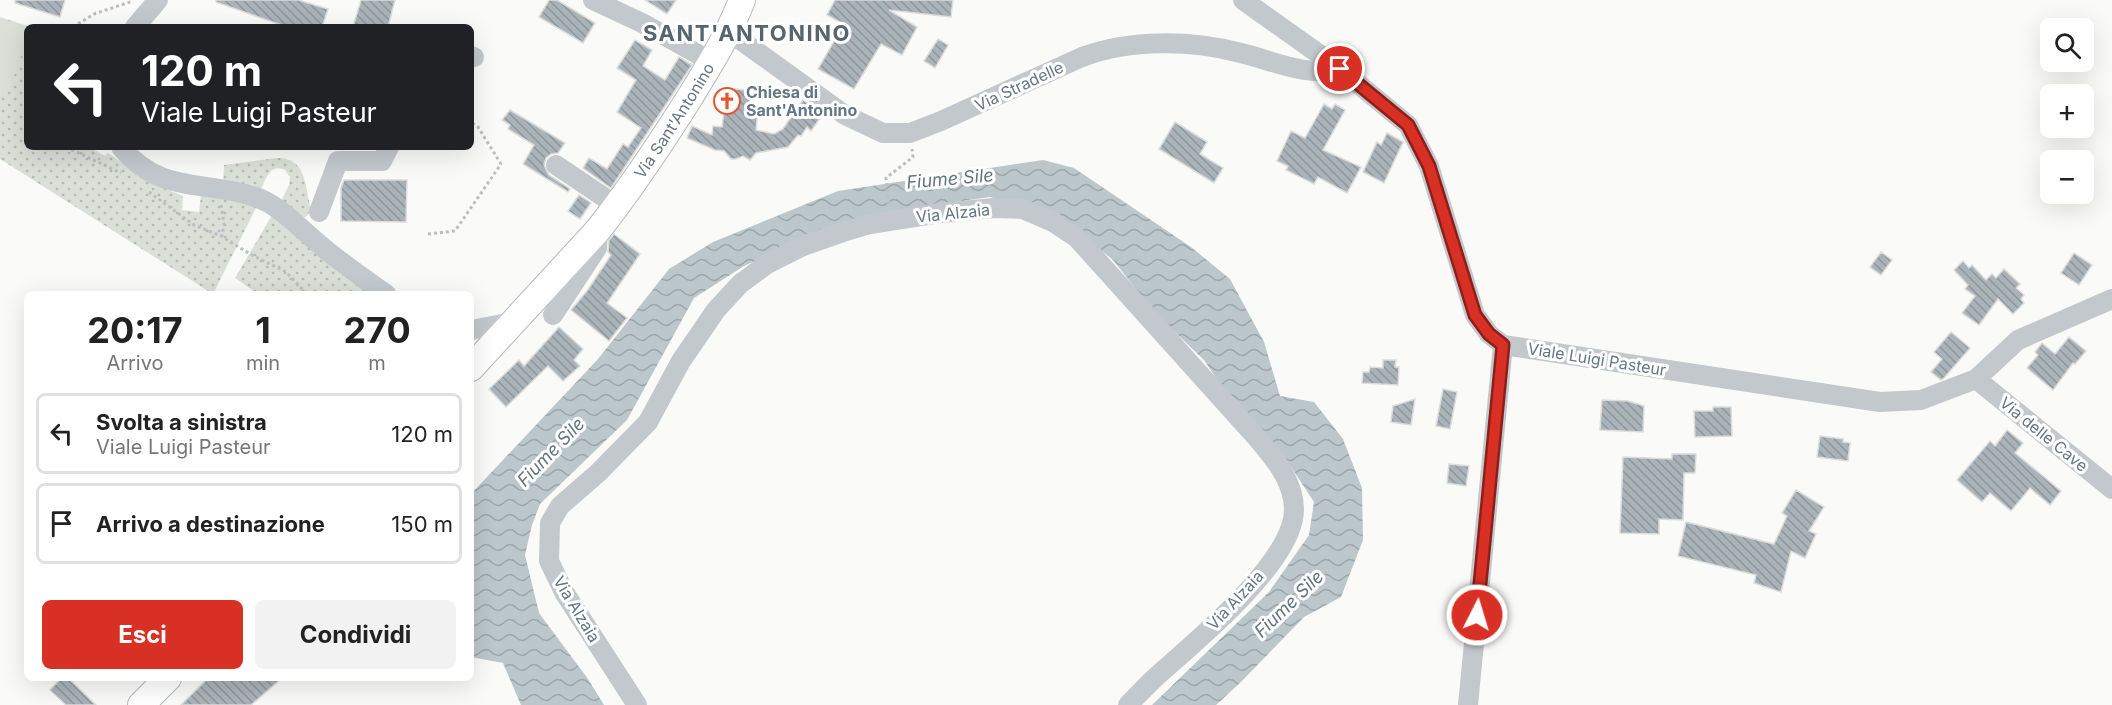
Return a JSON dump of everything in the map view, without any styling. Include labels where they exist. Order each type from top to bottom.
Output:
[{"type":"main road","name":"Via Sant'Antonino","points":[[474,361],[598,230],[617,206],[647,164],[712,62],[742,0]]},
{"type":"main road","points":[[141,705],[165,681]]},
{"type":"street","points":[[135,24],[158,0]]},
{"type":"street","points":[[593,0],[642,23],[712,62]]},
{"type":"street","points":[[1243,0],[1340,69],[1408,125],[1429,166],[1475,315],[1489,334],[1503,345],[1468,705]]},
{"type":"street","name":"Via Stradelle","points":[[728,31],[845,115],[883,134],[910,132],[941,122],[1082,57],[1113,47],[1177,44],[1207,46],[1241,52],[1303,70],[1328,72],[1340,69]]},
{"type":"street","points":[[123,150],[147,171],[161,178],[244,194],[263,200],[276,208],[337,259],[382,291]]},
{"type":"street","points":[[319,212],[338,161],[382,161],[388,150]]},
{"type":"street","points":[[556,165],[617,206]]},
{"type":"street","name":"Via Alzaia","points":[[637,705],[564,592],[549,561],[550,523],[560,506],[598,473],[648,422],[681,362],[716,310],[740,284],[767,264],[803,246],[870,224],[940,213],[994,208],[1023,209],[1053,222],[1077,238],[1281,466],[1292,494],[1293,517],[1286,539],[1271,561],[1242,597],[1128,705]]},
{"type":"street","name":"Via Sant'Antonino","points":[[553,315],[597,248],[598,230]]},
{"type":"street","name":"Viale Luigi Pasteur","points":[[1503,345],[1880,402],[1921,400],[1976,379],[2018,340],[2112,299]]},
{"type":"street","points":[[474,329],[513,322]]},
{"type":"street","name":"Via delle Cave","points":[[1976,379],[2112,489]]},
{"type":"path","points":[[78,24],[94,14],[135,0]]},
{"type":"path","points":[[428,234],[455,231],[501,164],[474,124]]},
{"type":"path","points":[[890,209],[886,178],[913,158],[910,132]]},
{"type":"path","points":[[72,150],[129,177]]},
{"type":"path","points":[[145,189],[194,225],[222,236],[250,254],[286,272],[304,291]]},
{"type":"path","points":[[220,199],[224,224],[222,236]]},
{"type":"shaded area","points":[[0,17],[24,25],[24,150],[94,150],[105,156],[108,153],[152,183],[183,196],[182,210],[199,212],[201,195],[257,206],[214,291],[208,291],[0,159]]},
{"type":"shaded area","points":[[0,18],[24,26],[24,48],[8,93],[0,90]]},
{"type":"shaded area","points":[[277,158],[287,159],[299,167],[305,181],[310,206],[313,208],[306,217],[302,218],[281,201],[289,185],[290,177],[285,170],[272,170],[261,189],[223,182],[224,165]]},
{"type":"shaded area","points":[[272,215],[295,236],[368,291],[254,291],[235,278]]},
{"type":"water","name":"Fiume Sile","points":[[1043,160],[1074,168],[1191,247],[1230,279],[1264,342],[1280,396],[1314,402],[1343,439],[1362,488],[1363,540],[1341,597],[1304,617],[1216,705],[1152,705],[1269,592],[1309,535],[1314,502],[1284,456],[1242,417],[1204,360],[1155,313],[1113,260],[1060,217],[990,197],[935,205],[831,227],[744,266],[694,298],[627,420],[540,504],[525,555],[539,613],[588,679],[604,705],[521,705],[503,663],[474,658],[474,491],[598,359],[669,269],[713,242],[838,191]]},
{"type":"building","points":[[15,0],[65,0],[60,17],[15,3]]},
{"type":"building","points":[[216,0],[298,0],[328,9],[323,24],[278,24],[216,2]]},
{"type":"building","points":[[361,0],[395,0],[389,24],[354,24]]},
{"type":"building","points":[[549,0],[557,0],[595,23],[583,43],[539,17]]},
{"type":"building","points":[[645,0],[676,0],[667,14]]},
{"type":"building","points":[[835,0],[953,0],[951,17],[889,10],[917,27],[902,55],[881,44],[854,89],[818,69],[844,24],[827,15]]},
{"type":"building","points":[[938,39],[948,45],[935,68],[924,61]]},
{"type":"building","points":[[635,40],[652,50],[643,66],[665,80],[679,57],[692,65],[611,188],[583,168],[589,158],[607,169],[623,144],[628,147],[641,128],[617,112],[636,80],[617,68]]},
{"type":"building","points":[[727,88],[752,91],[750,110],[758,111],[756,130],[774,134],[783,129],[803,100],[823,114],[811,131],[807,127],[801,136],[798,135],[788,147],[756,153],[750,160],[743,156],[731,159],[724,151],[715,150],[687,138],[692,126],[712,135],[713,126],[722,127]]},
{"type":"building","points":[[1324,104],[1332,109],[1335,104],[1345,110],[1323,150],[1361,167],[1347,193],[1318,177],[1314,184],[1286,170],[1288,166],[1277,161],[1291,131],[1305,138]]},
{"type":"building","points":[[510,110],[565,143],[558,153],[546,158],[544,165],[549,175],[570,189],[568,192],[523,164],[534,145],[508,129],[510,125],[502,120]]},
{"type":"building","points":[[1175,122],[1207,142],[1200,154],[1223,168],[1214,183],[1159,149]]},
{"type":"building","points":[[1387,133],[1403,142],[1384,183],[1363,172],[1377,142],[1381,145]]},
{"type":"building","points":[[344,180],[407,180],[406,222],[341,221],[341,188]]},
{"type":"building","points":[[579,195],[591,203],[580,219],[568,211]]},
{"type":"building","points":[[614,234],[640,254],[607,303],[627,318],[609,341],[571,310],[611,255],[608,252],[609,240]]},
{"type":"building","points":[[1881,252],[1892,260],[1881,275],[1870,267]]},
{"type":"building","points":[[2074,253],[2092,265],[2079,285],[2061,273]]},
{"type":"building","points":[[1963,261],[1969,268],[1972,265],[1986,280],[1992,274],[1996,278],[2004,269],[2020,284],[2016,288],[2024,295],[2021,299],[2024,303],[2013,314],[1998,299],[1979,325],[1962,313],[1975,296],[1965,289],[1968,285],[1954,270]]},
{"type":"building","points":[[559,327],[583,349],[574,360],[580,366],[563,381],[548,366],[506,407],[489,389],[519,360],[524,366]]},
{"type":"building","points":[[1951,332],[1970,348],[1941,380],[1931,372],[1942,359],[1934,352]]},
{"type":"building","points":[[2069,337],[2086,351],[2075,364],[2073,363],[2053,390],[2027,368],[2038,355],[2035,352],[2042,343],[2055,354]]},
{"type":"building","points":[[1383,360],[1396,360],[1395,367],[1399,367],[1398,385],[1362,383],[1363,372],[1369,372],[1370,367],[1383,368]]},
{"type":"building","points":[[1443,389],[1457,392],[1450,429],[1436,426]]},
{"type":"building","points":[[1415,399],[1411,425],[1391,422],[1393,406]]},
{"type":"building","points":[[1602,400],[1628,401],[1644,406],[1643,432],[1600,430]]},
{"type":"building","points":[[1713,407],[1731,407],[1732,436],[1695,437],[1694,411],[1713,411]]},
{"type":"building","points":[[2007,430],[2023,443],[2015,453],[2061,491],[2050,505],[2030,488],[2011,511],[1990,493],[1982,502],[1957,480],[1990,441],[1995,446]]},
{"type":"building","points":[[1820,436],[1843,439],[1843,442],[1850,443],[1848,461],[1817,457]]},
{"type":"building","points":[[1672,454],[1696,454],[1695,473],[1684,473],[1683,520],[1659,519],[1659,534],[1620,533],[1623,457],[1672,459]]},
{"type":"building","points":[[1449,464],[1469,466],[1466,486],[1447,483]]},
{"type":"building","points":[[1796,490],[1824,507],[1809,531],[1816,534],[1805,558],[1791,551],[1781,592],[1754,583],[1756,575],[1678,556],[1686,522],[1774,544],[1787,516],[1782,513]]},
{"type":"building","points":[[58,681],[71,681],[96,705],[66,705],[50,690]]},
{"type":"building","points":[[205,681],[279,681],[251,705],[181,705]]},
{"type":"place","name":"Chiesa di Sant'Antonino","points":[[727,101]]},
{"type":"district","name":"SANT'ANTONINO","points":[[747,33]]},
{"type":"route","points":[[1340,69],[1408,125],[1429,166],[1475,315],[1489,334],[1503,345],[1477,615]]}]
